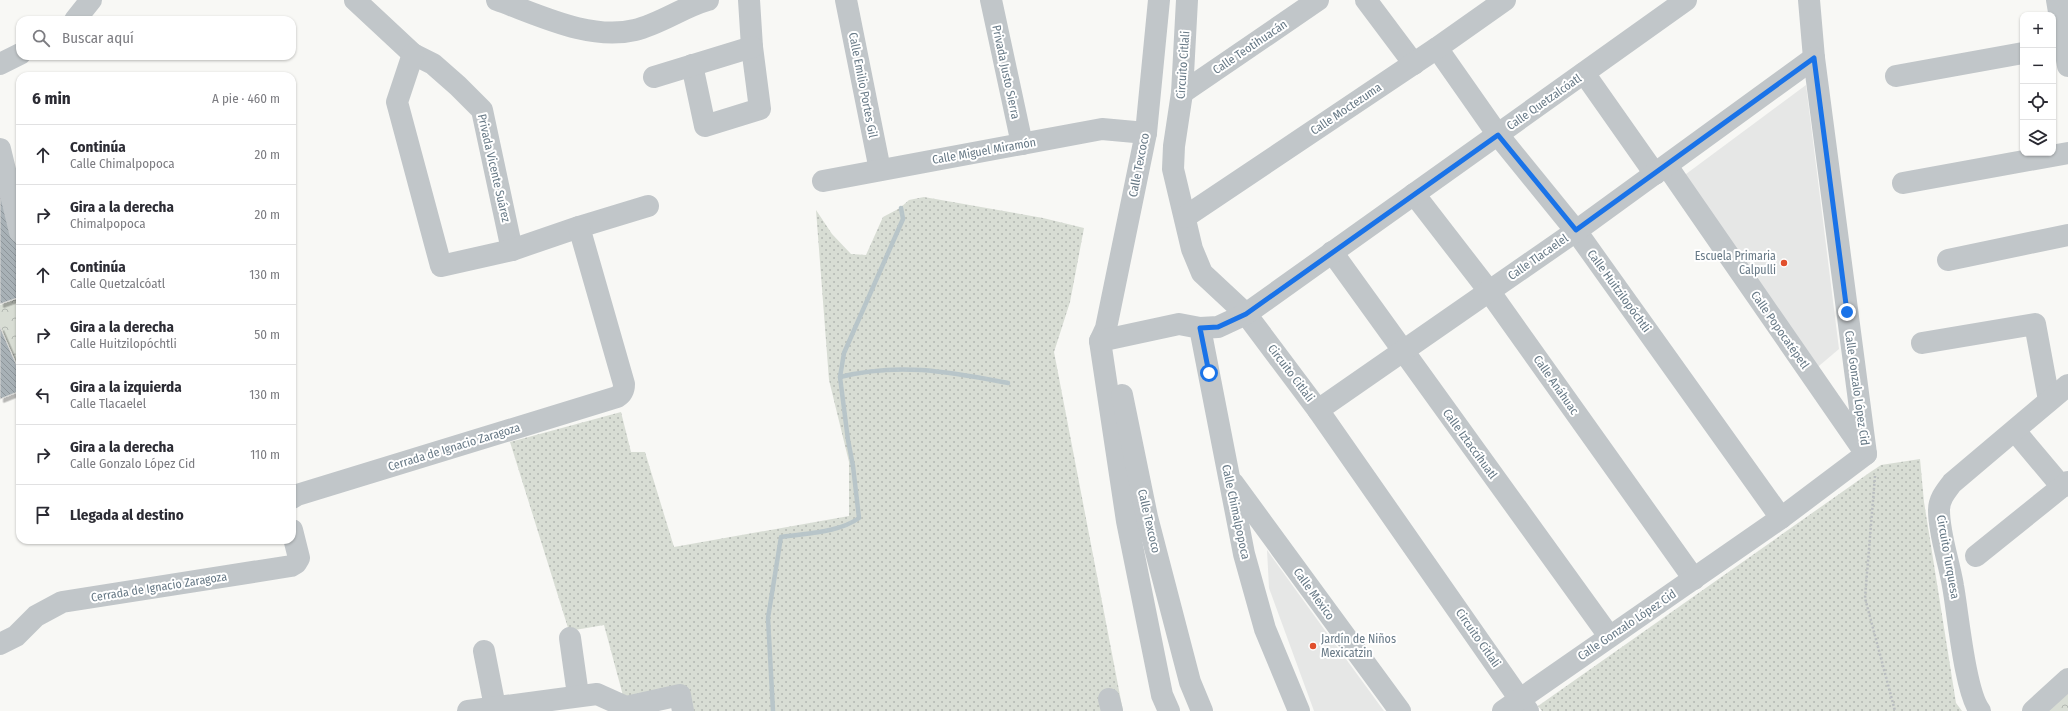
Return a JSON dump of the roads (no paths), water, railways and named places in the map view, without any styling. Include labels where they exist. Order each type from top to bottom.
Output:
[{"type":"street","points":[[78,16],[91,0]]},
{"type":"street","name":"Privada Vicente Suárez","points":[[355,0],[413,54],[433,64],[482,110],[512,250]]},
{"type":"street","points":[[497,0],[589,32],[612,34],[636,30],[706,0]]},
{"type":"street","points":[[692,65],[704,126],[760,109],[752,47],[749,0]]},
{"type":"street","name":"Calle Emilio Portes Gil","points":[[846,0],[880,170]]},
{"type":"street","name":"Privada Justo Sierra","points":[[991,0],[1022,144]]},
{"type":"street","name":"Calle Texcoco","points":[[1159,0],[1146,133],[1105,336],[1127,521],[1162,695],[1169,711]]},
{"type":"street","name":"Circuito Citlali","points":[[1187,0],[1182,93],[1174,146],[1173,169],[1192,249],[1202,273],[1246,314],[1318,410],[1517,707]]},
{"type":"street","name":"Calle Teotihuacán","points":[[1182,93],[1318,0]]},
{"type":"street","points":[[1366,0],[1414,64]]},
{"type":"street","name":"Calle Moctezuma","points":[[1185,217],[1414,64],[1505,0]]},
{"type":"street","name":"Calle Quetzalcóatl","points":[[1200,328],[1218,327],[1246,314],[1686,0]]},
{"type":"street","name":"Calle Gonzalo López Cid","points":[[1517,707],[1609,636],[1781,518],[1866,454],[1814,58],[1809,0]]},
{"type":"street","points":[[2056,0],[2062,53]]},
{"type":"street","points":[[654,77],[752,47]]},
{"type":"street","name":"Calle Huitzilopóchtli","points":[[1437,48],[1498,135],[1576,230],[1781,518]]},
{"type":"street","points":[[413,54],[397,102],[441,266],[512,250],[579,227],[648,206]]},
{"type":"street","points":[[1896,76],[2020,54]]},
{"type":"street","points":[[0,64],[16,56]]},
{"type":"street","name":"Calle Tlacaelel","points":[[1318,410],[1404,352],[1661,170],[1814,58]]},
{"type":"street","name":"Calle Popocatépetl","points":[[1584,73],[1661,170],[1866,454]]},
{"type":"street","name":"Calle Miguel Miramón","points":[[823,181],[1102,129],[1146,133]]},
{"type":"street","points":[[0,149],[8,171],[16,212]]},
{"type":"street","points":[[1903,183],[2068,153]]},
{"type":"street","name":"Calle Anáhuac","points":[[1414,194],[1489,291],[1694,579]]},
{"type":"street","name":"Cerrada de Ignacio Zaragoza","points":[[296,496],[616,397],[624,390],[624,384],[579,227]]},
{"type":"street","points":[[1948,260],[2068,235]]},
{"type":"street","name":"Calle Iztaccíhuatl","points":[[1332,252],[1609,636]]},
{"type":"street","points":[[1105,336],[1179,324],[1200,328]]},
{"type":"street","points":[[1922,343],[2034,324],[2049,400]]},
{"type":"street","name":"Calle Chimalpopoca","points":[[1200,328],[1244,554],[1266,628],[1299,711]]},
{"type":"street","name":"Calle Texcoco","points":[[1105,336],[1147,516],[1190,682],[1202,711]]},
{"type":"street","name":"Circuito Turquesa","points":[[1980,711],[1976,706],[1969,680],[1953,585],[1941,529],[1940,502],[1952,483],[2068,385]]},
{"type":"street","points":[[1976,556],[2065,485],[2015,431]]},
{"type":"street","name":"Calle México","points":[[1228,477],[1400,711]]},
{"type":"street","name":"Cerrada de Ignacio Zaragoza","points":[[0,644],[16,636],[36,616],[62,602],[291,566],[296,563],[299,558],[296,544]]},
{"type":"street","points":[[570,638],[578,695]]},
{"type":"street","points":[[484,651],[495,707]]},
{"type":"street","points":[[2033,711],[2068,680]]},
{"type":"street","points":[[468,711],[578,695],[597,694],[626,707],[681,703]]},
{"type":"waterway","points":[[773,711],[768,618],[781,537],[832,530],[851,523],[859,518],[840,377],[844,353],[903,219],[901,208]]},
{"type":"waterway","points":[[840,377],[862,372],[904,369],[945,372],[1008,383]]},
{"type":"place","name":"Escuela Primaria Calpulli","points":[[1784,263]]},
{"type":"place","name":"Jardín de Niños Mexicatzin","points":[[1313,646]]}]
